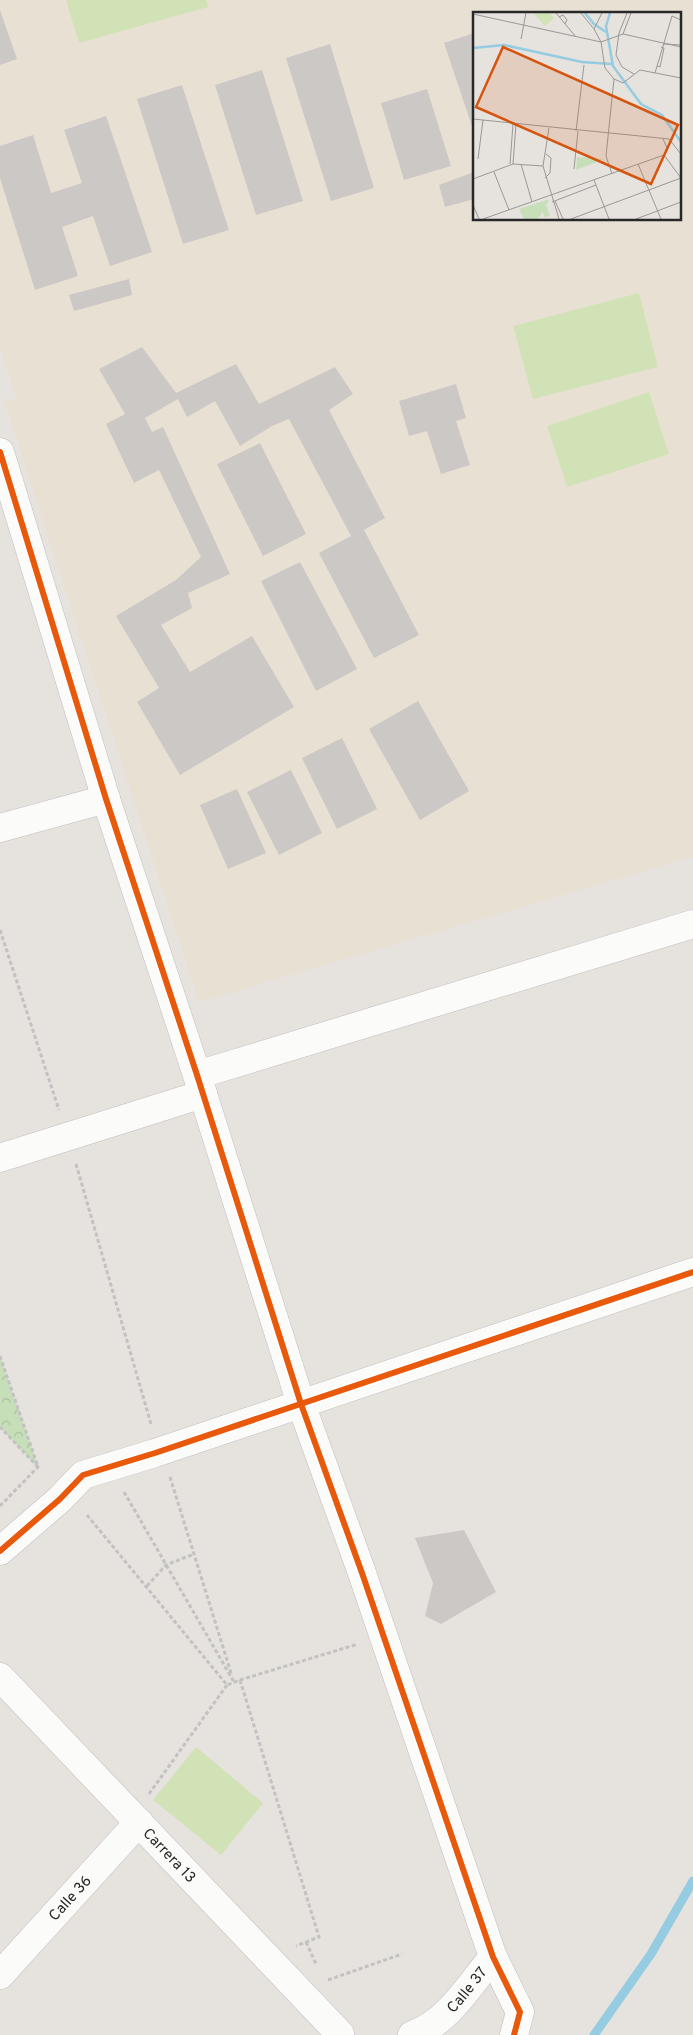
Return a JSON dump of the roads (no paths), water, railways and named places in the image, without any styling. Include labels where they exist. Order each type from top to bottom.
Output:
[{"type":"street","points":[[1,456],[106,799],[200,1085],[301,1404],[362,1573],[493,1957],[520,2012],[514,2035]]},
{"type":"street","points":[[0,828],[106,799]]},
{"type":"street","points":[[0,1158],[67,1137],[200,1085],[693,924]]},
{"type":"street","points":[[0,1551],[60,1499],[82,1475],[155,1453],[693,1272]]},
{"type":"street","name":"Carrera 13","points":[[0,1677],[343,2035]]},
{"type":"street","name":"Calle 36","points":[[0,1975],[139,1822]]},
{"type":"street","name":"Calle 37","points":[[412,2035],[419,2033],[445,2016],[493,1957]]},
{"type":"waterway","points":[[594,2035],[651,1954],[693,1881]]}]
